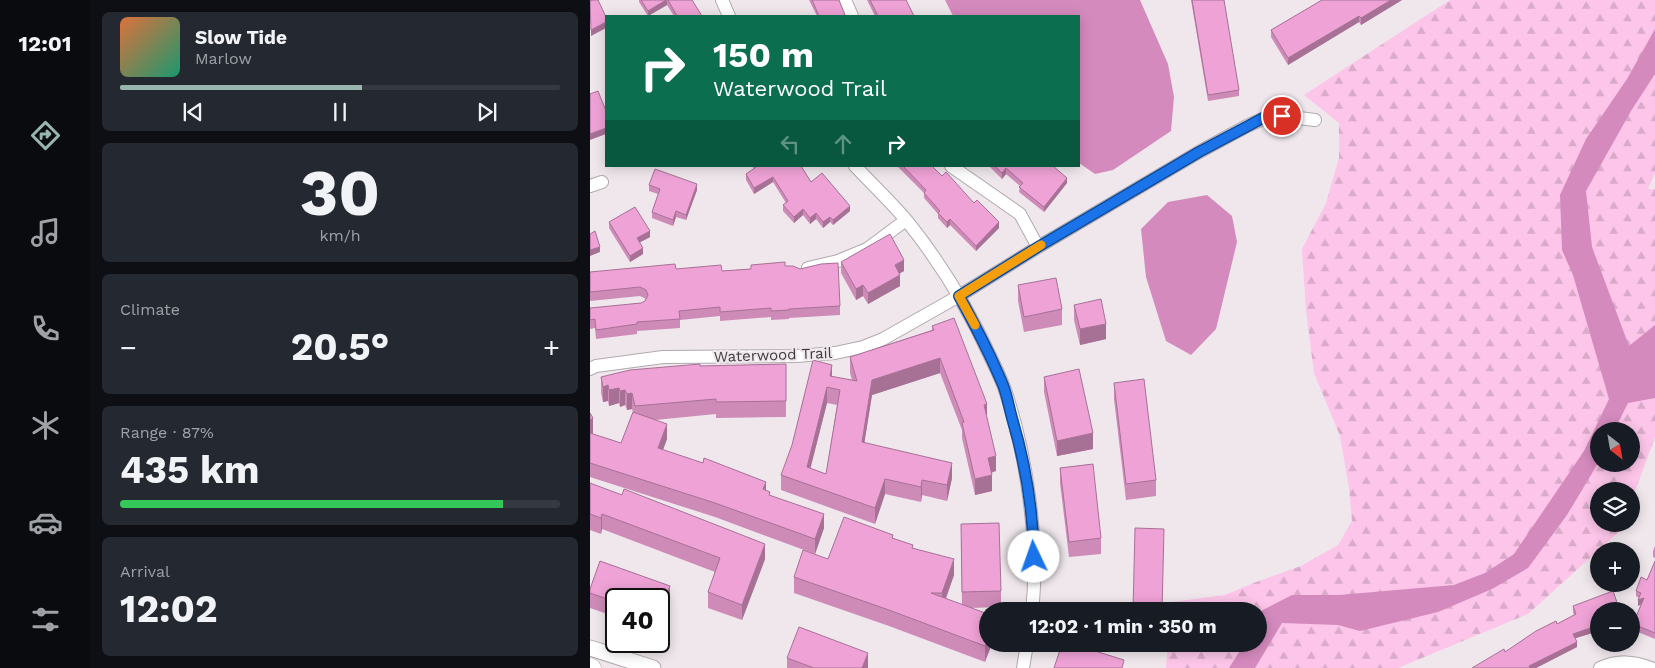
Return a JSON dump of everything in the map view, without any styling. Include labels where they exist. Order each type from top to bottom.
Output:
[{"type":"main road","points":[[590,648],[653,668]]},
{"type":"street","points":[[722,0],[729,15]]},
{"type":"street","points":[[844,0],[852,15]]},
{"type":"street","name":"Waterwood Trail","points":[[592,364],[662,357],[796,356],[835,353],[863,347],[884,339],[959,296],[1038,247],[1199,152],[1247,126],[1267,117],[1282,116],[1315,120]]},
{"type":"street","points":[[856,167],[906,220],[937,262],[959,296],[983,341],[1004,387],[1020,444],[1034,541],[1032,602]]},
{"type":"street","points":[[951,167],[1020,214],[1038,247]]},
{"type":"street","points":[[799,270],[838,261],[867,249],[906,220]]},
{"type":"street","points":[[1023,668],[1026,652]]},
{"type":"street","points":[[1600,668],[1621,661],[1638,663],[1651,668]]},
{"type":"green space","points":[[1450,0],[1655,0],[1655,173],[1648,189],[1655,189],[1655,437],[1638,482],[1590,482],[1590,532],[1619,532],[1608,542],[1590,542],[1590,558],[1528,614],[1398,668],[1166,668],[1167,652],[1267,652],[1267,602],[1171,602],[1225,595],[1301,566],[1338,545],[1352,521],[1349,488],[1340,436],[1314,373],[1306,310],[1302,249],[1326,203],[1339,158],[1339,123],[1304,95]]},
{"type":"shaded area","points":[[945,0],[1140,0],[1168,64],[1174,97],[1171,131],[1113,170],[1095,174],[1080,164],[1080,15],[952,15]]},
{"type":"shaded area","points":[[1655,29],[1655,74],[1631,111],[1586,191],[1592,247],[1629,346],[1655,325],[1655,398],[1628,403],[1618,422],[1598,422],[1609,399],[1573,275],[1562,250],[1560,195],[1586,139],[1627,79]]},
{"type":"shaded area","points":[[1207,195],[1232,216],[1237,242],[1216,329],[1191,355],[1166,341],[1146,277],[1141,229],[1168,202]]},
{"type":"shaded area","points":[[1590,439],[1590,472],[1593,472],[1567,515],[1528,568],[1492,589],[1438,612],[1360,631],[1338,625],[1282,623],[1267,648],[1267,608],[1292,595],[1339,595],[1454,585],[1485,573],[1514,554],[1584,451]]},
{"type":"shaded area","points":[[1239,652],[1265,652],[1255,668],[1229,668]]},
{"type":"building","points":[[598,0],[605,15],[605,23],[591,30],[590,1]]},
{"type":"building","points":[[641,0],[666,0],[648,11]]},
{"type":"building","points":[[668,0],[692,0],[701,15],[676,15]]},
{"type":"building","points":[[812,0],[839,0],[845,15],[819,15]]},
{"type":"building","points":[[870,0],[906,0],[914,15],[878,15]]},
{"type":"building","points":[[1192,0],[1224,0],[1239,90],[1208,95]]},
{"type":"building","points":[[1322,0],[1391,0],[1361,18],[1359,16],[1288,58],[1271,30]]},
{"type":"building","points":[[598,91],[605,108],[605,128],[590,134],[590,94]]},
{"type":"building","points":[[756,167],[802,167],[811,182],[822,173],[850,206],[833,220],[830,217],[823,222],[816,213],[810,218],[803,209],[794,217],[783,205],[788,201],[773,177],[754,188],[746,174]]},
{"type":"building","points":[[904,167],[933,167],[942,176],[946,172],[974,203],[977,200],[999,222],[976,246],[950,219],[947,222],[938,213],[940,211],[924,193],[926,190]]},
{"type":"building","points":[[996,167],[1054,167],[1067,178],[1044,207],[1019,187],[1023,183],[1006,168],[1002,173]]},
{"type":"building","points":[[655,169],[697,184],[686,215],[676,211],[673,220],[652,212],[660,189],[649,185]]},
{"type":"building","points":[[635,207],[650,231],[637,238],[643,248],[630,256],[609,222]]},
{"type":"building","points":[[595,231],[600,247],[590,250],[590,234]]},
{"type":"building","points":[[890,234],[904,260],[895,265],[900,275],[868,293],[863,285],[856,289],[841,262]]},
{"type":"building","points":[[785,262],[785,266],[793,266],[800,269],[821,264],[838,263],[840,306],[771,311],[771,308],[720,312],[720,307],[679,311],[680,319],[637,322],[637,324],[596,330],[595,319],[590,320],[590,308],[641,303],[645,301],[648,295],[646,290],[640,287],[590,292],[590,272],[675,264],[676,269],[721,265],[722,271],[751,269],[751,265]]},
{"type":"building","points":[[1056,278],[1062,309],[1024,317],[1018,285]]},
{"type":"building","points":[[1101,299],[1106,324],[1080,329],[1074,305]]},
{"type":"building","points":[[954,318],[987,404],[984,405],[996,456],[988,458],[992,475],[975,479],[962,423],[964,422],[940,358],[872,380],[862,442],[952,463],[947,485],[922,480],[921,487],[885,479],[875,508],[781,475],[792,445],[813,360],[832,365],[830,376],[857,381],[850,357],[934,330],[932,326]],"holes":[[[827,387],[840,390],[826,474],[807,467]]]},
{"type":"building","points":[[700,364],[700,366],[786,364],[786,401],[716,402],[716,399],[635,406],[632,393],[627,394],[625,390],[620,391],[619,388],[609,390],[608,385],[603,387],[601,377],[630,370]]},
{"type":"building","points":[[1079,369],[1093,433],[1057,441],[1044,377]]},
{"type":"building","points":[[1144,379],[1156,480],[1126,484],[1114,383]]},
{"type":"building","points":[[633,412],[667,424],[658,448],[703,463],[704,458],[766,482],[763,489],[770,492],[769,495],[824,514],[815,539],[715,503],[590,463],[590,433],[621,443]]},
{"type":"building","points":[[1093,464],[1101,538],[1069,542],[1060,468]]},
{"type":"building","points":[[590,483],[622,495],[624,489],[765,544],[742,605],[708,592],[720,558],[602,514],[601,518],[590,514]]},
{"type":"building","points":[[844,517],[893,535],[892,538],[913,545],[912,548],[954,559],[942,593],[931,593],[979,611],[979,644],[794,577],[803,550],[828,559]]},
{"type":"building","points":[[999,523],[1001,591],[962,592],[961,524]]},
{"type":"building","points":[[1135,528],[1164,529],[1162,602],[1133,602]]},
{"type":"building","points":[[600,561],[670,586],[669,588],[605,588],[605,598],[590,593]]},
{"type":"building","points":[[1655,561],[1655,633],[1640,627],[1640,607],[1644,598],[1638,600],[1641,593],[1638,592],[1640,580],[1641,577],[1647,580]]},
{"type":"building","points":[[1610,592],[1613,592],[1617,602],[1590,602],[1590,628],[1573,634],[1577,642],[1529,666],[1530,668],[1472,668],[1504,649],[1505,652],[1536,631],[1556,621],[1557,624],[1576,614],[1573,606]]},
{"type":"building","points":[[799,627],[868,653],[862,668],[814,668],[787,658]]},
{"type":"building","points":[[1059,652],[1098,652],[1124,660],[1122,668],[1054,668]]},
{"type":"slow traffic","points":[[975,325],[959,296],[1041,245]]},
{"type":"route","points":[[1034,557],[1034,541],[1020,444],[1004,387],[983,341],[959,296],[1199,152],[1263,118],[1282,116]]}]
